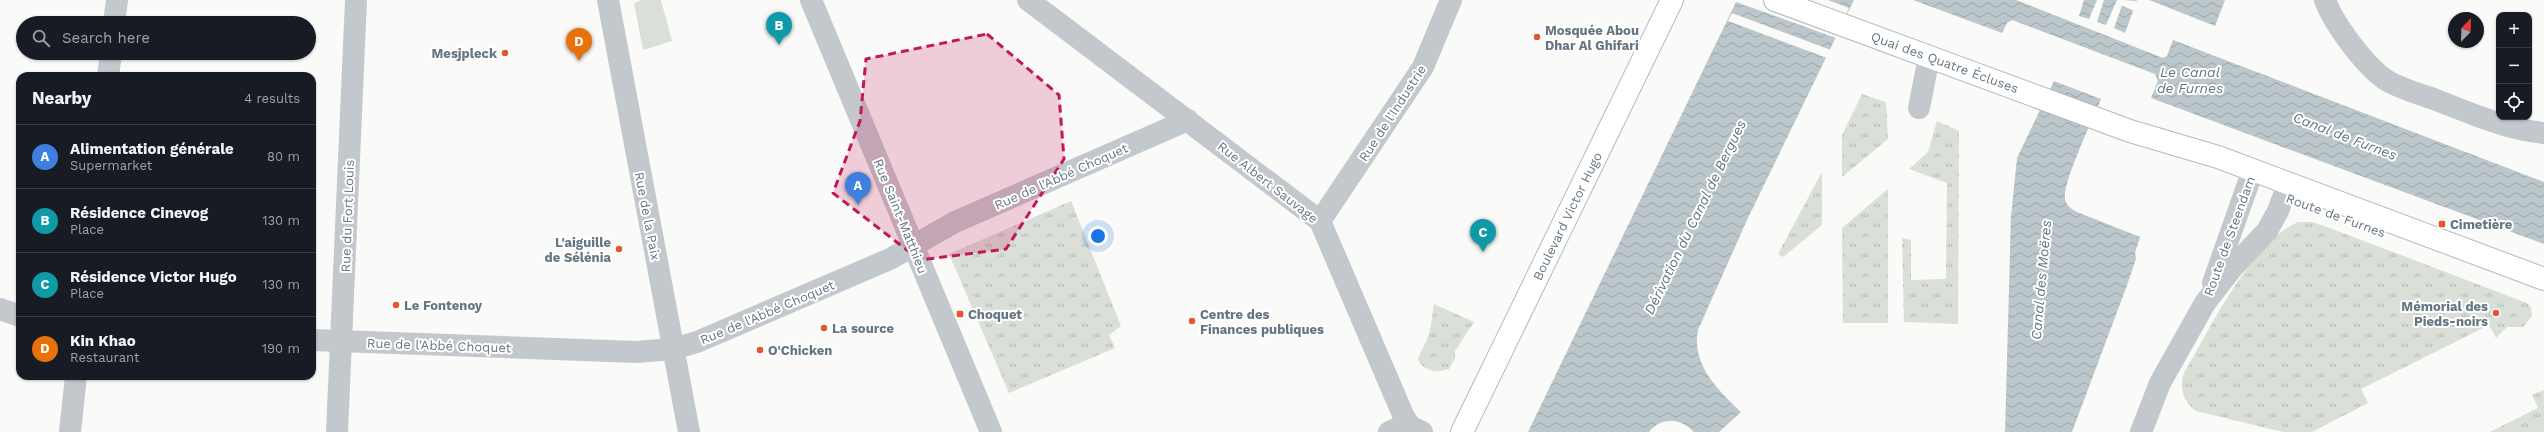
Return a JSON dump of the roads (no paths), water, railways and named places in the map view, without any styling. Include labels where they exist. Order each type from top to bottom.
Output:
[{"type":"main road","name":"Boulevard Victor Hugo","points":[[1462,432],[1672,0]]},
{"type":"main road","name":"Quai des Quatre Écluses","points":[[1775,0],[2095,118]]},
{"type":"main road","name":"Route de Furnes","points":[[2095,118],[2130,131],[2191,161],[2251,177],[2544,292]]},
{"type":"main road","name":"Route de Furnes","points":[[2286,190],[2544,279]]},
{"type":"street","points":[[115,16],[117,0]]},
{"type":"street","name":"Rue du Fort Louis","points":[[337,432],[356,0]]},
{"type":"street","name":"Rue de la Paix","points":[[608,0],[689,432]]},
{"type":"street","name":"Rue Saint-Matthieu","points":[[811,0],[914,246],[927,284],[991,432]]},
{"type":"street","name":"Rue Albert Sauvage","points":[[1028,0],[1320,221],[1406,429]]},
{"type":"street","name":"Rue de l'Industrie","points":[[1320,221],[1426,62],[1451,0]]},
{"type":"street","points":[[2325,0],[2332,15],[2353,45],[2386,80],[2497,123],[2544,133]]},
{"type":"street","points":[[1920,108],[1929,57]]},
{"type":"street","points":[[109,72],[110,60]]},
{"type":"street","name":"Rue de l'Abbé Choquet","points":[[316,340],[636,352],[673,349],[704,339],[880,263],[914,246],[955,222],[1188,120]]},
{"type":"street","name":"Route de Steendam","points":[[2141,432],[2160,383],[2205,302],[2251,177]]},
{"type":"street","name":"Route de Steendam","points":[[2205,302],[2233,267],[2267,231],[2286,190]]},
{"type":"street","points":[[0,309],[16,315]]},
{"type":"street","points":[[70,432],[76,380]]},
{"type":"water","name":"Dérivation du Canal de Bergues","points":[[1737,0],[1854,0],[1747,220],[1698,330],[1697,342],[1702,365],[1715,385],[1741,412],[1719,432],[1694,432],[1683,424],[1666,421],[1660,423],[1649,432],[1528,432]]},
{"type":"water","name":"Le Canal de Furnes","points":[[1913,0],[2016,0],[2163,58],[2167,56],[2173,40],[2544,182],[2544,244],[2151,98],[2158,81],[2155,74],[2012,20],[2007,23],[2002,33]]},
{"type":"water","points":[[2084,0],[2097,0],[2089,19],[2079,16]]},
{"type":"water","points":[[2104,0],[2117,0],[2106,25],[2097,22]]},
{"type":"water","points":[[2124,0],[2137,0],[2125,33],[2114,28]]},
{"type":"water","points":[[2149,0],[2225,0],[2215,26]]},
{"type":"water","name":"Canal des Moëres","points":[[2054,81],[2101,99],[2068,179],[2065,191],[2066,203],[2077,212],[2140,237],[2135,253],[2136,259],[2126,288],[2072,432],[2005,432],[2011,216],[2017,158]]},
{"type":"place","name":"Mosquée Abou Dhar Al Ghifari","points":[[1537,37]]},
{"type":"place","name":"Résidence Cinevog","points":[[779,45]]},
{"type":"place","name":"Mesjpleck","points":[[505,53]]},
{"type":"place","name":"Kin Khao","points":[[579,61]]},
{"type":"place","name":"Alimentation générale","points":[[858,205]]},
{"type":"place","name":"Cimetière","points":[[2442,224]]},
{"type":"place","name":"L'aiguille de Sélénia","points":[[619,249]]},
{"type":"place","name":"Résidence Victor Hugo","points":[[1483,252]]},
{"type":"place","name":"Le Fontenoy","points":[[396,305]]},
{"type":"place","name":"Mémorial des Pieds-noirs","points":[[2496,313]]},
{"type":"place","name":"Choquet","points":[[960,314]]},
{"type":"place","name":"Centre des Finances publiques","points":[[1192,321]]},
{"type":"place","name":"La source","points":[[824,328]]},
{"type":"place","name":"O'Chicken","points":[[760,350]]},
{"type":"water label","name":"Canal de Furnes","points":[[2345,136]]}]
